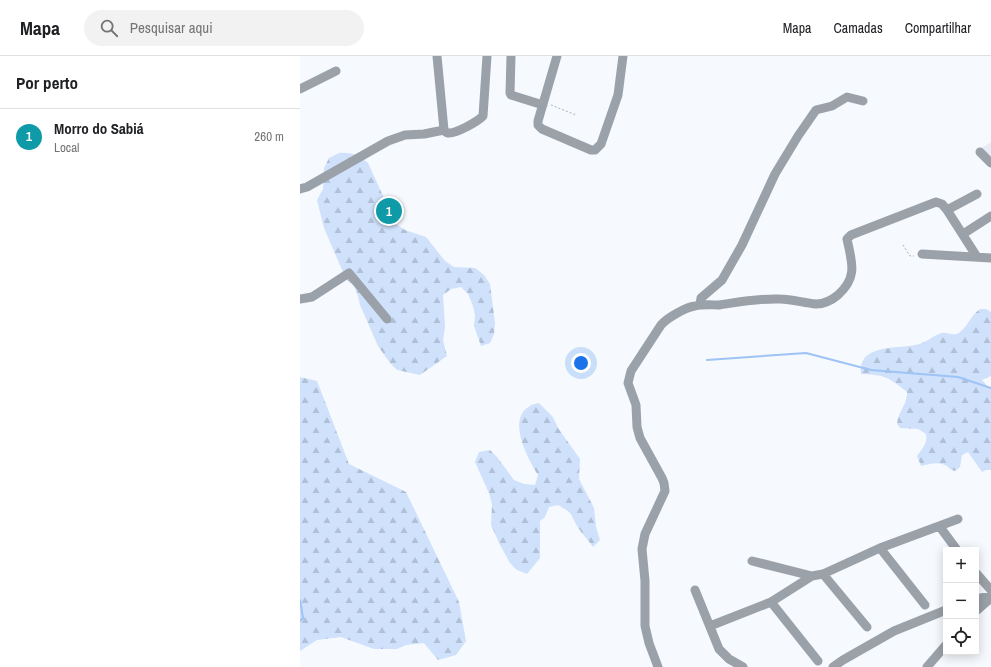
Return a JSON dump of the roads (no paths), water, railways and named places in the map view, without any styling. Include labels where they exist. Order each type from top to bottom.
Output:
[{"type":"street","points":[[438,56],[444,130]]},
{"type":"street","points":[[300,189],[307,187],[388,141],[405,134],[424,134],[444,130],[447,133],[451,133],[470,125],[483,116],[487,56]]},
{"type":"street","points":[[511,56],[510,93],[512,95],[543,103]]},
{"type":"street","points":[[557,56],[538,125],[542,129],[591,150],[595,150],[601,144],[618,95],[623,56]]},
{"type":"street","points":[[300,89],[336,71]]},
{"type":"street","points":[[700,305],[701,298],[722,280],[742,246],[775,174],[816,110],[832,106],[847,97],[863,101]]},
{"type":"street","points":[[980,152],[991,163]]},
{"type":"street","points":[[948,210],[977,194]]},
{"type":"street","points":[[658,667],[649,643],[645,626],[645,581],[642,549],[643,540],[665,492],[665,487],[662,478],[640,438],[637,427],[636,405],[630,390],[629,377],[663,323],[692,306],[779,299],[815,304],[829,301],[841,292],[852,276],[852,264],[847,240],[851,235],[931,203],[940,202],[948,210],[963,234],[986,256]]},
{"type":"street","points":[[963,234],[991,216]]},
{"type":"street","points":[[922,254],[986,256]]},
{"type":"street","points":[[300,300],[312,297],[349,273],[387,319]]},
{"type":"street","points":[[710,626],[771,602],[812,576],[823,574],[880,548],[940,527],[958,519]]},
{"type":"street","points":[[940,527],[955,547]]},
{"type":"street","points":[[880,548],[925,605]]},
{"type":"street","points":[[752,562],[812,576]]},
{"type":"street","points":[[823,574],[867,627]]},
{"type":"street","points":[[979,576],[991,590]]},
{"type":"street","points":[[696,590],[719,649],[743,667]]},
{"type":"street","points":[[979,599],[991,597]]},
{"type":"street","points":[[979,607],[991,597]]},
{"type":"street","points":[[771,602],[818,661]]},
{"type":"street","points":[[833,667],[894,631],[943,611]]},
{"type":"street","points":[[927,667],[943,649]]},
{"type":"waterway","points":[[707,360],[806,353],[871,370],[958,377],[991,388]]},
{"type":"waterway","points":[[300,600],[303,618],[300,621]]},
{"type":"place","name":"Morro do Sabiá","points":[[389,211]]}]
